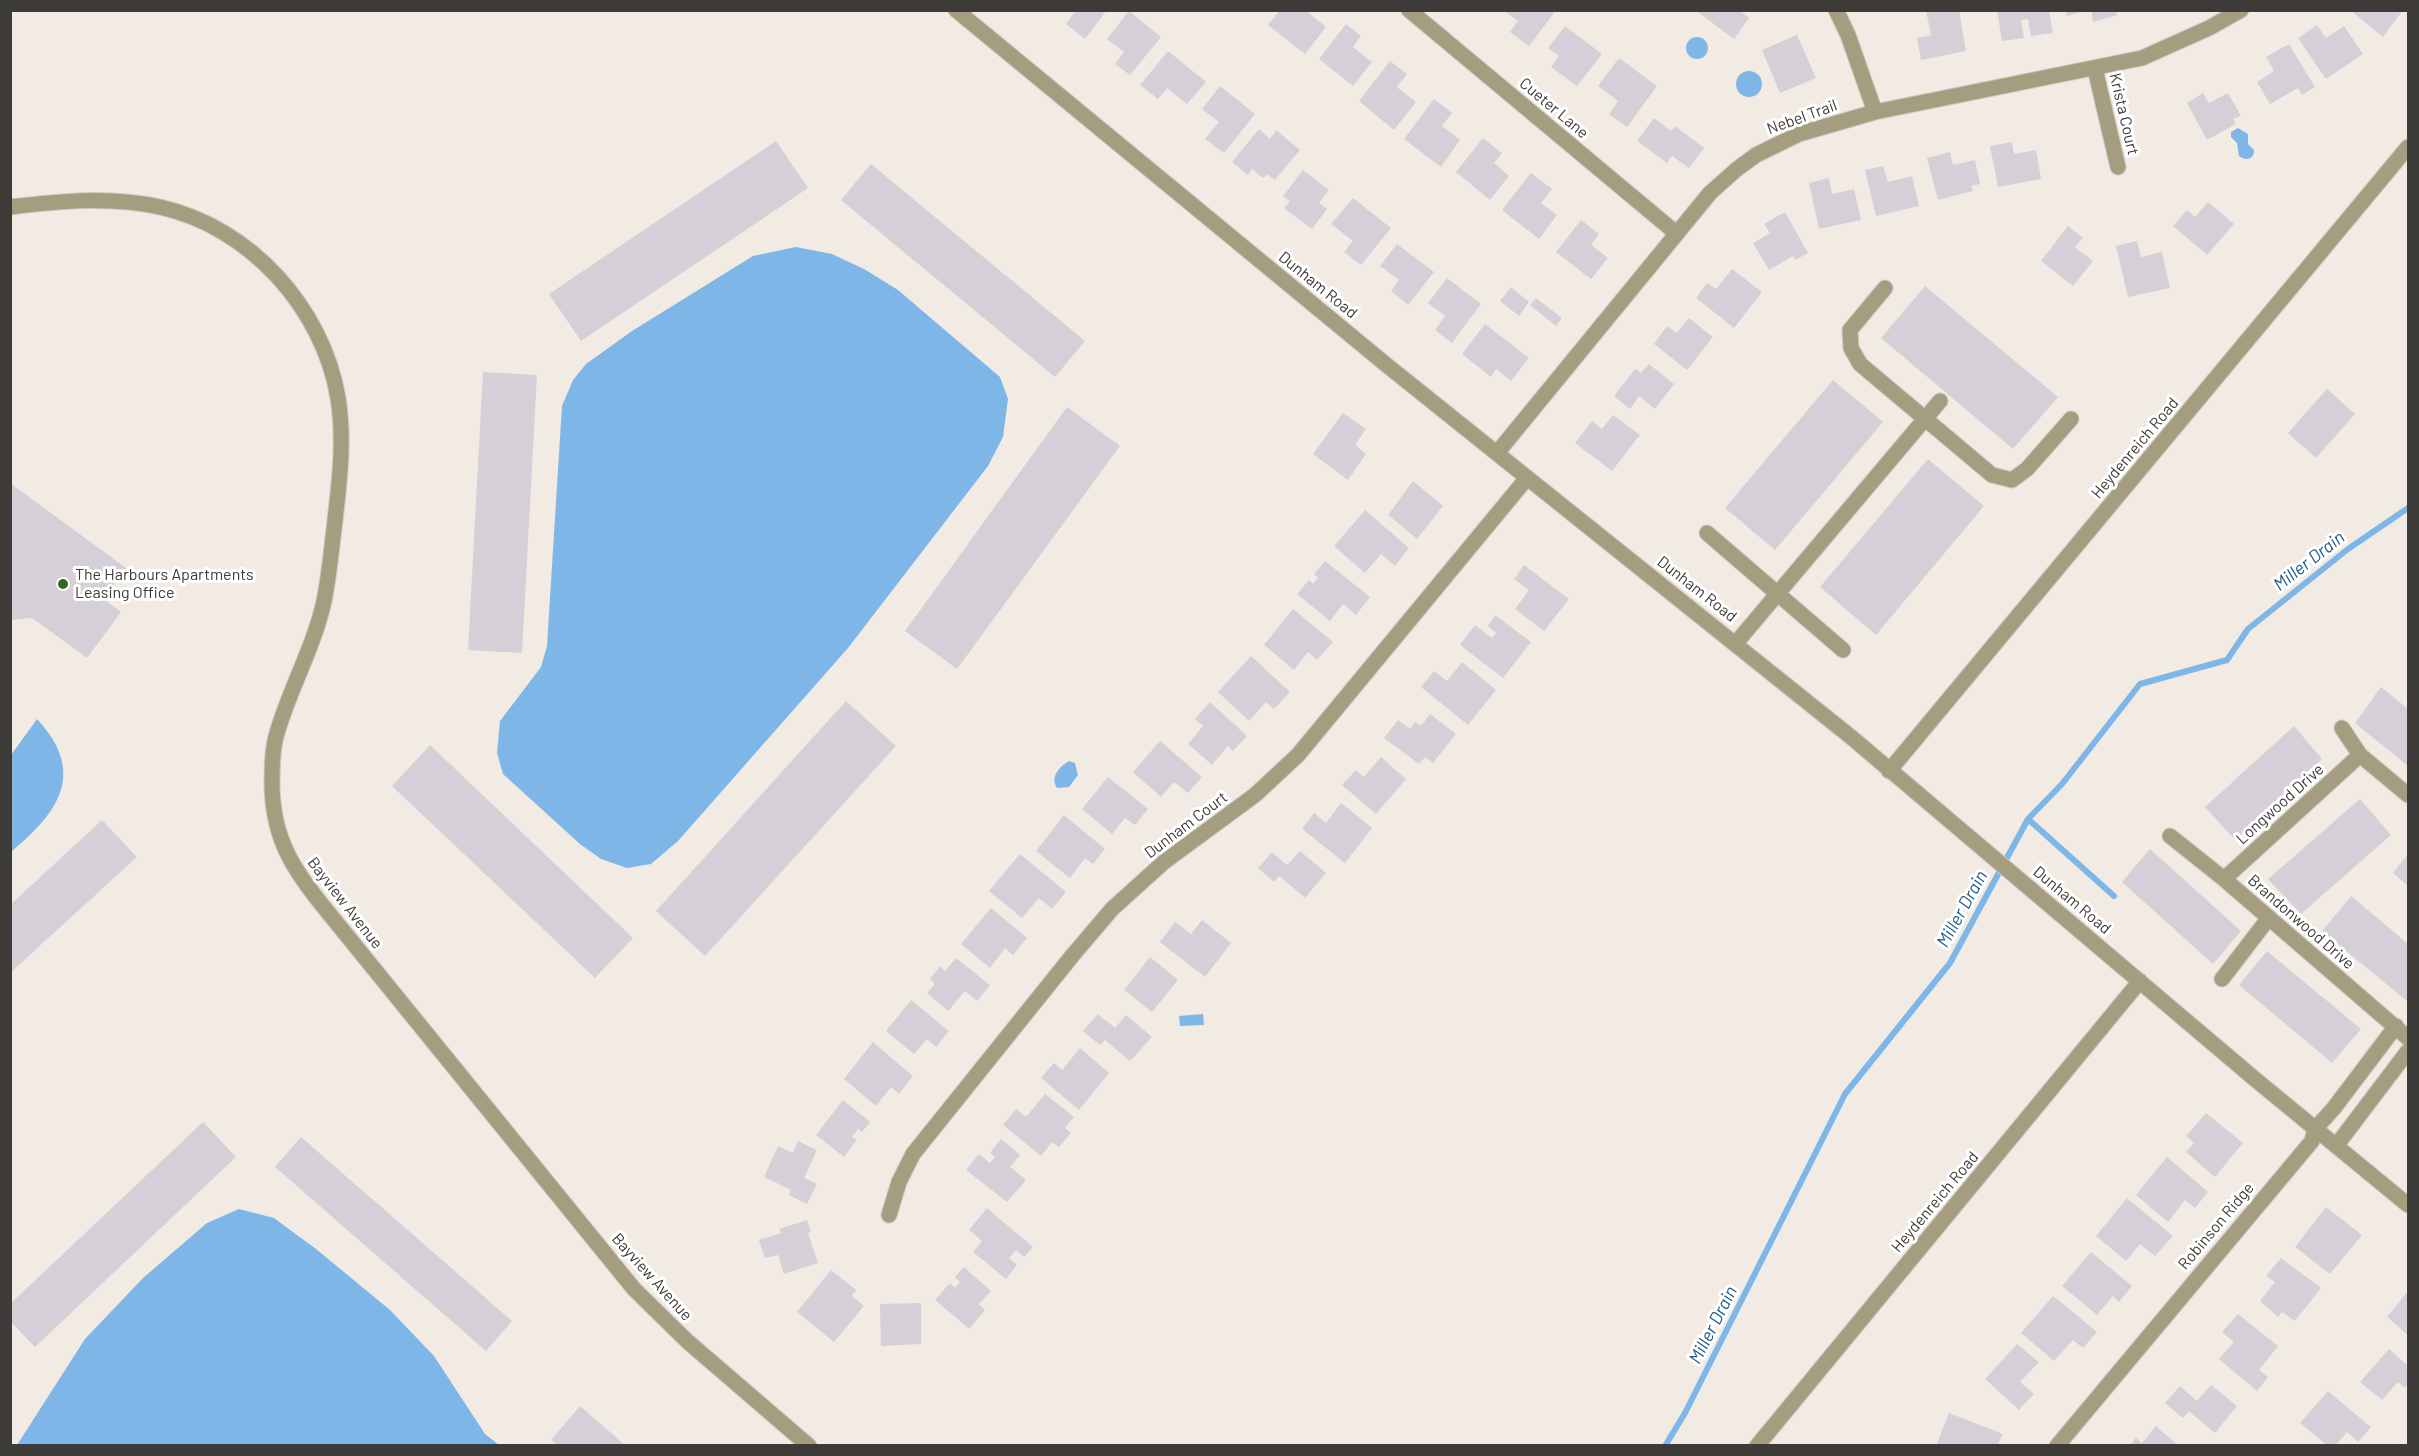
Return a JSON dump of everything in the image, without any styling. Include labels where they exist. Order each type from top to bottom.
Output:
[{"type":"street","name":"Dunham Road","points":[[956,10],[1527,478],[1736,643],[2315,1129],[2409,1205]]},
{"type":"street","name":"Cueter Lane","points":[[1409,10],[1676,233]]},
{"type":"street","points":[[1836,10],[1848,35],[1875,112]]},
{"type":"street","name":"Nebel Trail","points":[[1497,453],[1676,233],[1723,181],[1756,155],[1798,134],[1875,112],[2142,58],[2209,28],[2241,10]]},
{"type":"street","name":"Krista Court","points":[[2095,69],[2118,167]]},
{"type":"street","name":"Heydenreich Road","points":[[1889,771],[2409,147]]},
{"type":"street","name":"Bayview Avenue","points":[[10,207],[58,201],[106,200],[142,204],[178,212],[211,226],[245,248],[276,274],[295,297],[318,340],[333,377],[338,397],[341,447],[324,599],[309,651],[276,734],[273,753],[272,787],[275,820],[284,850],[314,896],[634,1289],[687,1341],[809,1446]]},
{"type":"street","points":[[1885,288],[1850,330],[1851,348],[1860,364],[1992,475],[2012,480],[2027,469],[2071,418]]},
{"type":"street","points":[[1736,643],[1940,401]]},
{"type":"street","name":"Dunham Court","points":[[889,1215],[899,1182],[913,1154],[1094,930],[1135,886],[1238,808],[1298,755],[1527,478]]},
{"type":"street","points":[[1707,533],[1844,650]]},
{"type":"street","points":[[2342,728],[2360,755],[2409,795]]},
{"type":"street","name":"Longwood Drive","points":[[2224,879],[2360,755]]},
{"type":"street","name":"Brandonwood Drive","points":[[2169,836],[2224,879],[2409,1038]]},
{"type":"street","points":[[2222,979],[2268,919]]},
{"type":"street","name":"Heydenreich Road","points":[[1757,1446],[2140,981]]},
{"type":"street","name":"Robinson Ridge","points":[[2057,1446],[2312,1141],[2315,1129],[2334,1108],[2396,1026]]},
{"type":"street","points":[[2336,1146],[2409,1051]]},
{"type":"water","points":[[1697,37],[1705,40],[1708,48],[1705,56],[1697,59],[1689,56],[1686,48],[1689,40]]},
{"type":"water","points":[[1749,71],[1758,75],[1762,84],[1758,93],[1749,97],[1740,93],[1736,84],[1740,75]]},
{"type":"water","points":[[2238,128],[2248,134],[2248,144],[2254,150],[2253,156],[2249,159],[2239,156],[2237,143],[2231,137],[2231,132]]},
{"type":"water","points":[[796,247],[832,254],[864,269],[898,290],[1000,377],[1008,399],[1003,437],[988,466],[848,648],[678,841],[651,864],[627,868],[601,859],[580,844],[503,774],[497,753],[500,721],[541,667],[547,646],[562,406],[573,380],[586,364],[632,331],[753,256]]},
{"type":"water","points":[[37,719],[52,739],[61,757],[63,774],[61,791],[54,807],[42,822],[11,852],[11,755]]},
{"type":"water","points":[[1069,761],[1075,763],[1078,775],[1069,787],[1057,788],[1055,776]]},
{"type":"water","points":[[1203,1014],[1204,1025],[1180,1026],[1179,1016]]},
{"type":"water","points":[[239,1209],[274,1218],[316,1249],[390,1310],[434,1356],[485,1434],[499,1445],[17,1445],[85,1339],[143,1278],[207,1223]]},
{"type":"building","points":[[1076,10],[1107,10],[1085,39],[1066,24]]},
{"type":"building","points":[[1280,10],[1305,10],[1326,27],[1305,54],[1268,25]]},
{"type":"building","points":[[1503,10],[1551,10],[1554,13],[1529,46],[1510,32],[1518,21]]},
{"type":"building","points":[[1695,10],[1739,10],[1749,18],[1734,39]]},
{"type":"building","points":[[1926,10],[1959,10],[1966,51],[1921,60],[1917,38],[1931,35]]},
{"type":"building","points":[[1997,10],[2049,10],[2053,33],[2031,36],[2028,19],[2021,20],[2024,38],[2002,41]]},
{"type":"building","points":[[2065,10],[2085,10],[2085,11],[2067,16]]},
{"type":"building","points":[[2091,10],[2116,10],[2117,15],[2093,22]]},
{"type":"building","points":[[2350,10],[2403,10],[2383,37]]},
{"type":"building","points":[[1129,11],[1161,37],[1130,75],[1115,64],[1124,52],[1107,39]]},
{"type":"building","points":[[1346,24],[1361,36],[1353,47],[1372,62],[1353,86],[1319,59]]},
{"type":"building","points":[[2317,25],[2326,38],[2344,26],[2363,54],[2326,79],[2298,38]]},
{"type":"building","points":[[1565,26],[1602,54],[1577,86],[1551,67],[1559,56],[1548,48]]},
{"type":"building","points":[[1797,35],[1816,78],[1780,93],[1762,50]]},
{"type":"building","points":[[2289,44],[2315,87],[2302,95],[2298,88],[2270,104],[2257,82],[2274,71],[2266,57]]},
{"type":"building","points":[[1168,51],[1206,82],[1187,104],[1167,88],[1158,99],[1140,85]]},
{"type":"building","points":[[1619,58],[1657,86],[1627,127],[1609,114],[1618,101],[1598,86]]},
{"type":"building","points":[[1390,61],[1407,74],[1397,87],[1416,102],[1394,130],[1359,101]]},
{"type":"building","points":[[1220,86],[1255,114],[1224,153],[1205,139],[1219,122],[1202,109]]},
{"type":"building","points":[[2203,93],[2209,103],[2228,93],[2241,116],[2233,119],[2236,124],[2207,140],[2187,103]]},
{"type":"building","points":[[1434,99],[1452,113],[1442,126],[1460,140],[1441,167],[1404,139]]},
{"type":"building","points":[[1654,118],[1671,131],[1675,126],[1704,148],[1689,168],[1672,156],[1667,163],[1637,141]]},
{"type":"building","points":[[1259,129],[1270,139],[1276,130],[1300,150],[1275,180],[1267,174],[1263,178],[1252,169],[1248,175],[1232,162]]},
{"type":"building","points":[[1483,138],[1502,153],[1494,163],[1509,176],[1490,200],[1456,172]]},
{"type":"building","points":[[776,141],[808,188],[581,341],[549,294]]},
{"type":"building","points":[[2012,142],[2014,154],[2036,150],[2041,179],[1998,187],[1990,146]]},
{"type":"building","points":[[1950,152],[1953,165],[1975,160],[1980,184],[1971,186],[1973,191],[1938,200],[1927,158]]},
{"type":"building","points":[[871,164],[1085,341],[1055,377],[841,200]]},
{"type":"building","points":[[1883,166],[1888,182],[1912,176],[1919,206],[1876,216],[1865,170]]},
{"type":"building","points":[[1303,170],[1329,190],[1319,203],[1327,209],[1312,229],[1284,208],[1290,201],[1283,196]]},
{"type":"building","points":[[1531,173],[1552,189],[1541,203],[1557,215],[1539,239],[1502,210]]},
{"type":"building","points":[[1829,178],[1832,194],[1854,189],[1861,220],[1819,229],[1809,183]]},
{"type":"building","points":[[1353,198],[1391,228],[1361,265],[1344,252],[1353,241],[1331,224]]},
{"type":"building","points":[[2208,202],[2234,224],[2207,255],[2173,226],[2187,210],[2195,217]]},
{"type":"building","points":[[1785,212],[1808,253],[1795,260],[1793,256],[1769,270],[1753,243],[1770,233],[1764,224]]},
{"type":"building","points":[[1581,220],[1599,234],[1591,245],[1608,258],[1591,279],[1556,252]]},
{"type":"building","points":[[2068,226],[2083,238],[2075,247],[2093,261],[2073,286],[2041,261]]},
{"type":"building","points":[[2137,241],[2141,257],[2162,252],[2170,288],[2128,297],[2116,246]]},
{"type":"building","points":[[1397,244],[1434,272],[1408,305],[1391,291],[1399,280],[1380,266]]},
{"type":"building","points":[[1732,269],[1762,292],[1734,328],[1696,298],[1707,283],[1716,289]]},
{"type":"building","points":[[1447,278],[1481,304],[1452,343],[1435,330],[1445,316],[1428,303]]},
{"type":"building","points":[[1925,286],[2058,397],[2013,449],[1881,338]]},
{"type":"building","points":[[1511,287],[1529,302],[1519,316],[1500,301]]},
{"type":"building","points":[[1536,298],[1562,318],[1556,326],[1530,305]]},
{"type":"building","points":[[1689,318],[1713,337],[1687,370],[1654,344],[1667,326],[1677,333]]},
{"type":"building","points":[[1485,324],[1529,358],[1511,381],[1496,369],[1491,377],[1462,354]]},
{"type":"building","points":[[1649,364],[1674,384],[1655,409],[1639,396],[1630,409],[1614,396],[1635,369],[1641,373]]},
{"type":"building","points":[[483,372],[537,375],[522,653],[468,650]]},
{"type":"building","points":[[1833,380],[1883,422],[1775,550],[1725,508]]},
{"type":"building","points":[[2327,389],[2355,414],[2316,458],[2288,433]]},
{"type":"building","points":[[1067,407],[1120,446],[957,669],[905,631]]},
{"type":"building","points":[[1343,413],[1366,429],[1355,445],[1366,454],[1348,480],[1313,454]]},
{"type":"building","points":[[1613,415],[1640,435],[1612,471],[1575,443],[1592,421],[1602,429]]},
{"type":"building","points":[[1928,459],[1984,506],[1876,635],[1820,587]]},
{"type":"building","points":[[1413,481],[1443,506],[1417,539],[1388,515]]},
{"type":"building","name":"The Harbours Apartments Leasing Office","points":[[10,483],[126,568],[103,599],[121,612],[87,658],[32,618],[10,620]]},
{"type":"building","points":[[1365,510],[1409,548],[1395,566],[1381,554],[1365,573],[1334,546]]},
{"type":"building","points":[[1325,561],[1370,597],[1356,615],[1343,604],[1330,621],[1297,594],[1309,580],[1313,584],[1318,578],[1314,574]]},
{"type":"building","points":[[1524,565],[1569,599],[1544,631],[1515,609],[1529,590],[1514,579]]},
{"type":"building","points":[[1293,609],[1333,642],[1317,660],[1308,652],[1294,670],[1264,645]]},
{"type":"building","points":[[1495,615],[1531,642],[1503,678],[1460,645],[1475,625],[1492,638],[1496,633],[1488,626]]},
{"type":"building","points":[[1251,656],[1290,692],[1274,709],[1266,702],[1249,721],[1218,692]]},
{"type":"building","points":[[1462,662],[1496,690],[1468,725],[1421,687],[1434,671],[1447,681]]},
{"type":"building","points":[[2381,687],[2408,709],[2408,766],[2355,723]]},
{"type":"building","points":[[846,701],[896,746],[705,956],[656,911]]},
{"type":"building","points":[[1210,702],[1247,736],[1233,751],[1228,746],[1212,765],[1188,744],[1203,726],[1195,719]]},
{"type":"building","points":[[1430,714],[1456,734],[1433,763],[1425,757],[1419,764],[1384,738],[1398,720],[1410,729],[1415,722],[1421,726]]},
{"type":"building","points":[[2294,726],[2322,759],[2235,840],[2205,807]]},
{"type":"building","points":[[1160,741],[1202,777],[1188,793],[1174,782],[1161,797],[1133,772]]},
{"type":"building","points":[[430,745],[633,938],[595,978],[392,786]]},
{"type":"building","points":[[1381,757],[1406,779],[1376,814],[1342,785],[1356,770],[1364,777]]},
{"type":"building","points":[[1108,777],[1148,809],[1135,825],[1125,818],[1112,834],[1082,809]]},
{"type":"building","points":[[2360,799],[2391,835],[2301,914],[2268,879]]},
{"type":"building","points":[[1341,803],[1372,828],[1345,863],[1302,829],[1314,813],[1326,823]]},
{"type":"building","points":[[1064,815],[1105,849],[1093,864],[1085,858],[1070,878],[1036,851]]},
{"type":"building","points":[[102,820],[137,857],[10,973],[10,905]]},
{"type":"building","points":[[2150,849],[2241,931],[2213,964],[2122,882]]},
{"type":"building","points":[[1300,851],[1326,873],[1305,898],[1279,876],[1274,882],[1258,868],[1272,852],[1287,865]]},
{"type":"building","points":[[1020,854],[1066,892],[1052,909],[1039,898],[1022,918],[989,891]]},
{"type":"building","points":[[2408,854],[2408,886],[2393,873]]},
{"type":"building","points":[[2351,896],[2408,944],[2408,1002],[2322,931]]},
{"type":"building","points":[[991,908],[1027,938],[1013,955],[1005,948],[990,968],[961,944]]},
{"type":"building","points":[[1202,920],[1231,943],[1205,977],[1160,942],[1175,922],[1191,934]]},
{"type":"building","points":[[2267,951],[2361,1029],[2332,1063],[2239,985]]},
{"type":"building","points":[[1150,957],[1178,980],[1152,1012],[1124,990]]},
{"type":"building","points":[[956,958],[990,985],[977,1001],[965,991],[948,1011],[927,993],[935,984],[930,979],[940,966],[945,971]]},
{"type":"building","points":[[911,1000],[949,1031],[936,1047],[927,1039],[914,1054],[886,1031]]},
{"type":"building","points":[[1098,1014],[1115,1028],[1126,1015],[1152,1037],[1130,1061],[1105,1040],[1100,1045],[1083,1031]]},
{"type":"building","points":[[873,1042],[913,1076],[899,1094],[891,1087],[876,1106],[844,1079]]},
{"type":"building","points":[[1080,1048],[1109,1073],[1079,1110],[1041,1078],[1054,1063],[1062,1070]]},
{"type":"building","points":[[1045,1094],[1074,1117],[1065,1128],[1071,1133],[1059,1147],[1052,1142],[1041,1156],[1003,1125],[1016,1109],[1026,1117]]},
{"type":"building","points":[[843,1100],[870,1122],[862,1132],[858,1129],[852,1137],[857,1140],[844,1157],[816,1135]]},
{"type":"building","points":[[2206,1113],[2243,1143],[2215,1177],[2186,1152],[2194,1143],[2186,1136]]},
{"type":"building","points":[[203,1122],[236,1157],[35,1347],[10,1321],[10,1304]]},
{"type":"building","points":[[301,1137],[512,1321],[486,1351],[275,1167]]},
{"type":"building","points":[[1001,1139],[1020,1155],[1010,1167],[1026,1180],[1007,1202],[966,1170],[979,1154],[990,1163],[995,1157],[990,1153]]},
{"type":"building","points":[[798,1141],[817,1150],[804,1178],[817,1184],[807,1204],[789,1195],[791,1190],[764,1177],[778,1146],[793,1153]]},
{"type":"building","points":[[2167,1157],[2208,1192],[2195,1208],[2185,1200],[2168,1222],[2136,1195]]},
{"type":"building","points":[[2127,1198],[2173,1236],[2155,1256],[2140,1244],[2126,1261],[2096,1236]]},
{"type":"building","points":[[2326,1207],[2362,1235],[2330,1274],[2295,1247]]},
{"type":"building","points":[[987,1208],[1033,1247],[1024,1257],[1016,1250],[1009,1258],[1017,1265],[1006,1279],[973,1252],[982,1241],[969,1230]]},
{"type":"building","points":[[807,1220],[811,1232],[808,1233],[818,1263],[784,1274],[778,1255],[765,1258],[759,1240],[781,1233],[779,1229]]},
{"type":"building","points":[[2091,1252],[2132,1286],[2119,1302],[2113,1296],[2097,1315],[2062,1286]]},
{"type":"building","points":[[2281,1258],[2321,1288],[2295,1321],[2282,1312],[2278,1317],[2260,1301],[2275,1282],[2266,1276]]},
{"type":"building","points":[[964,1267],[991,1291],[979,1304],[985,1310],[969,1329],[935,1300],[950,1283],[955,1288],[960,1282],[955,1277]]},
{"type":"building","points":[[831,1270],[856,1290],[852,1296],[864,1306],[834,1342],[797,1312]]},
{"type":"building","points":[[2408,1291],[2408,1335],[2387,1317]]},
{"type":"building","points":[[2053,1296],[2097,1332],[2083,1348],[2073,1340],[2054,1361],[2021,1333]]},
{"type":"building","points":[[921,1303],[921,1344],[881,1346],[880,1304]]},
{"type":"building","points":[[2238,1314],[2278,1346],[2259,1370],[2268,1377],[2257,1391],[2219,1359],[2234,1342],[2222,1332]]},
{"type":"building","points":[[2017,1344],[2039,1362],[2020,1382],[2034,1394],[2019,1410],[1985,1379]]},
{"type":"building","points":[[2389,1349],[2408,1366],[2408,1383],[2405,1388],[2398,1382],[2382,1400],[2360,1382]]},
{"type":"building","points":[[2211,1385],[2237,1406],[2215,1433],[2189,1411],[2183,1418],[2165,1403],[2180,1386],[2197,1401]]},
{"type":"building","points":[[2328,1391],[2371,1427],[2358,1442],[2347,1432],[2335,1446],[2328,1446],[2300,1423]]},
{"type":"building","points":[[580,1406],[626,1446],[558,1446],[551,1440]]},
{"type":"building","points":[[1949,1413],[2003,1434],[1997,1446],[1936,1446]]},
{"type":"building","points":[[2156,1426],[2179,1446],[2129,1446],[2136,1438],[2142,1443]]},
{"type":"waterway","name":"Miller Drain","points":[[1665,1446],[1685,1413],[1845,1094],[1950,963],[2028,819],[2062,784],[2140,684],[2227,660],[2248,629],[2348,549],[2408,508]]},
{"type":"waterway","points":[[2028,819],[2114,896]]},
{"type":"place","name":"The Harbours Apartments Leasing Office","points":[[63,584]]}]
